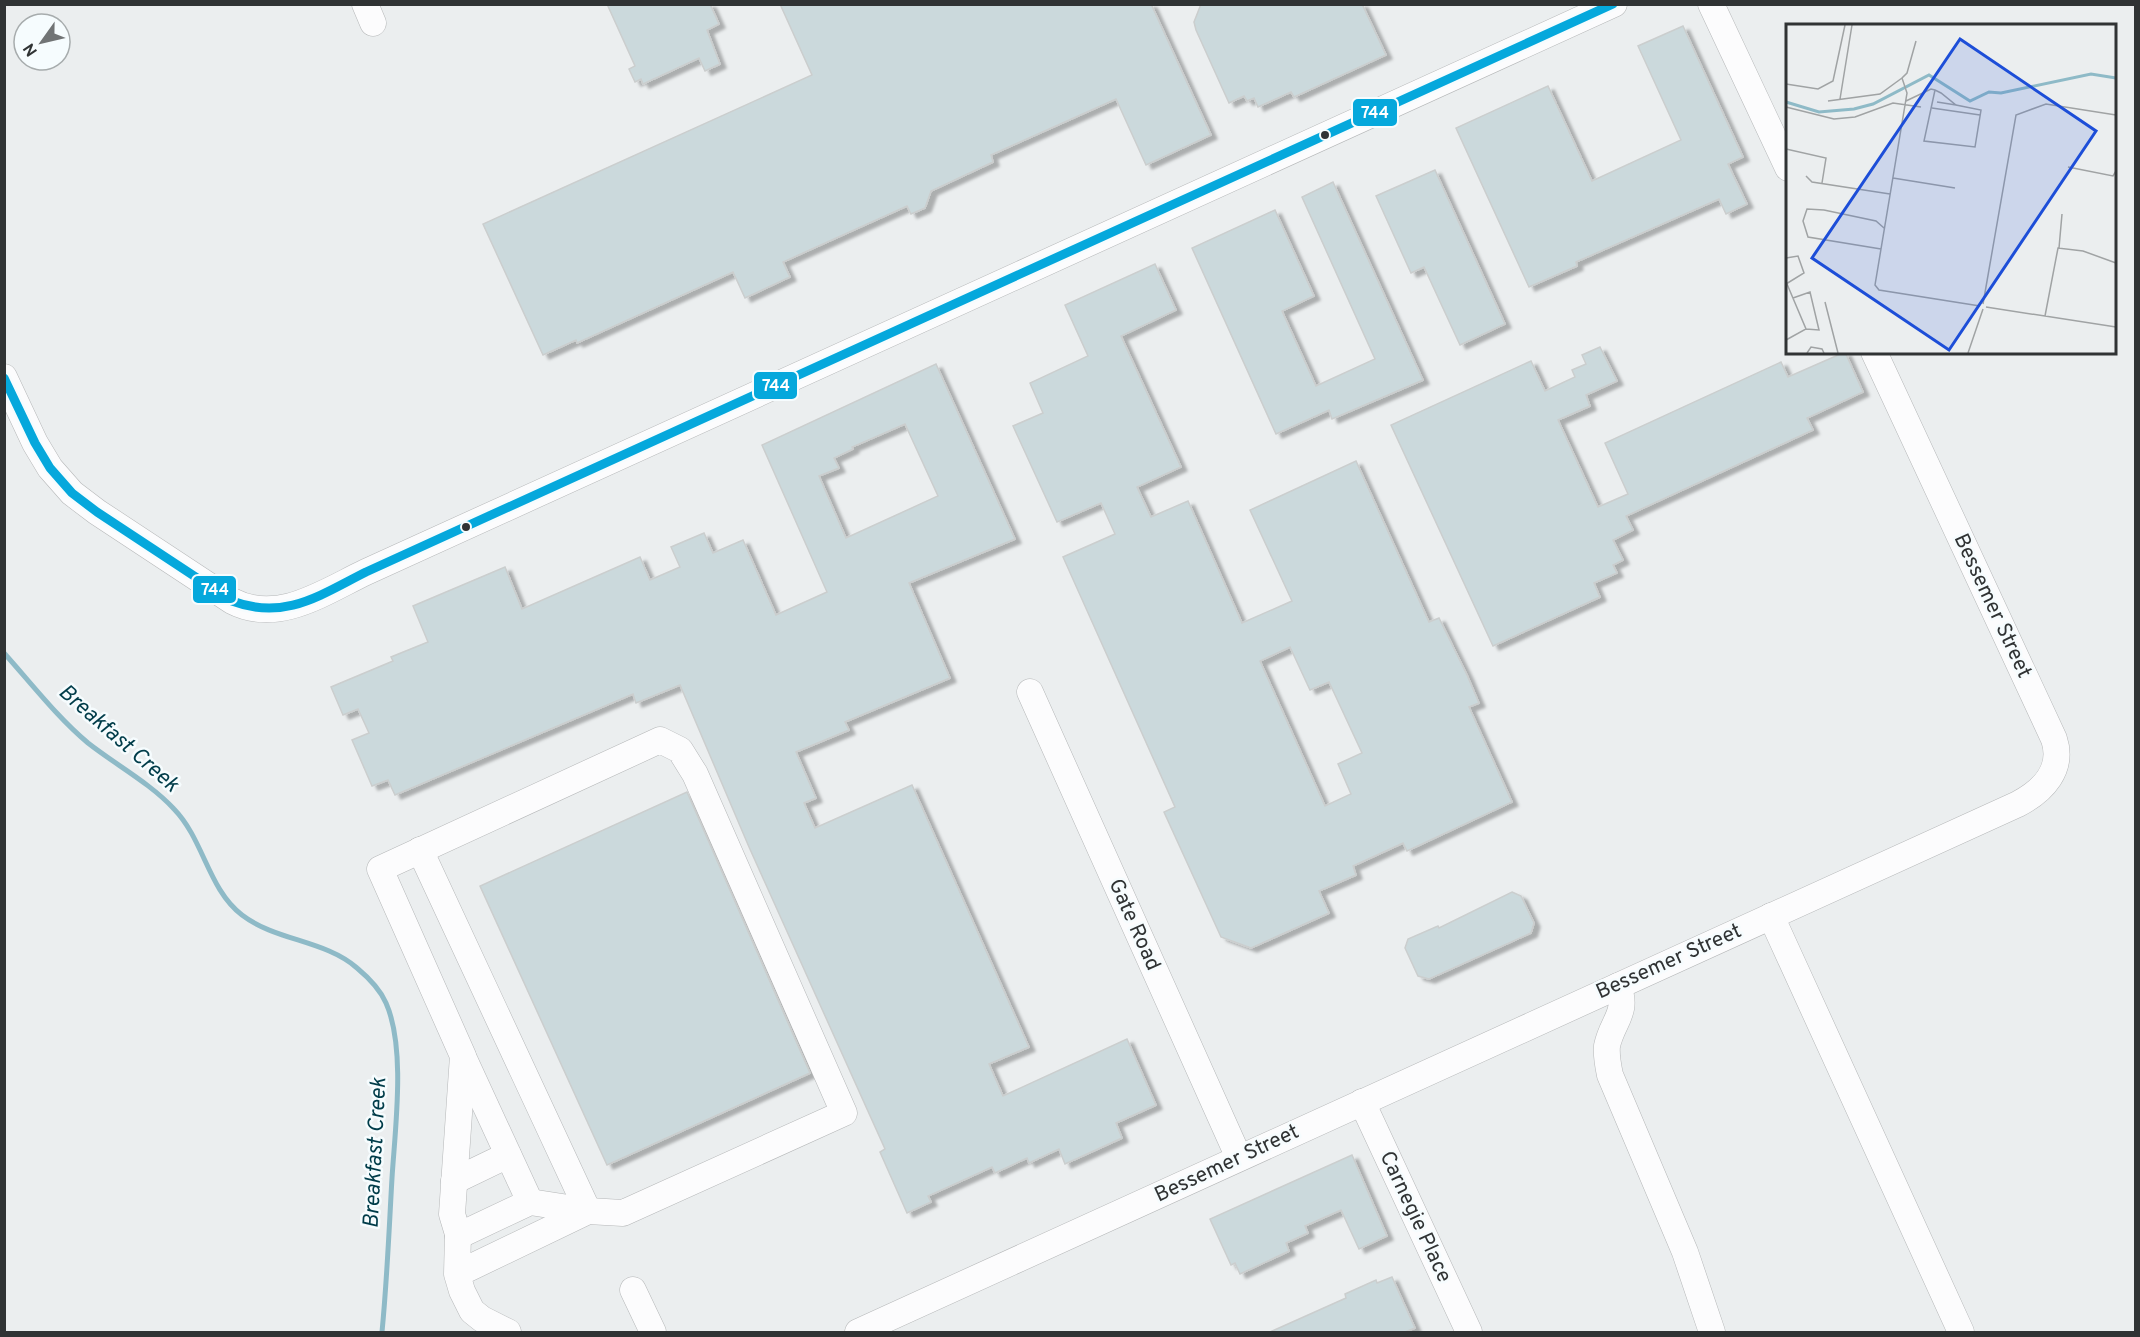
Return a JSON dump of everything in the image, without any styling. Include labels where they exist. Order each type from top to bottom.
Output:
[{"type":"street","points":[[4,377],[41,453],[56,476],[82,501],[232,602],[255,610],[277,610],[302,602],[1614,4]]},
{"type":"street","points":[[1711,4],[1786,164]]},
{"type":"street","name":"Bessemer Street","points":[[858,1332],[2027,799],[2047,784],[2056,761],[2057,750],[2054,739],[1875,354]]},
{"type":"street","name":"Gate Road","points":[[1030,692],[1239,1158]]},
{"type":"street","points":[[458,1236],[530,1202],[588,1211],[623,1213],[844,1113],[695,774],[680,750],[660,740],[380,869],[530,1202]]},
{"type":"street","points":[[420,850],[588,1211]]},
{"type":"street","points":[[1771,916],[1961,1332]]},
{"type":"street","points":[[1618,986],[1622,1009],[1607,1046],[1606,1056],[1610,1075],[1685,1252],[1712,1332]]},
{"type":"street","points":[[463,1056],[452,1214],[458,1236],[457,1274],[472,1311],[482,1319],[508,1332]]},
{"type":"street","name":"Carnegie Place","points":[[1362,1102],[1469,1332]]},
{"type":"street","points":[[454,1181],[508,1155]]},
{"type":"street","points":[[457,1274],[588,1211]]},
{"type":"street","points":[[633,1290],[653,1332]]},
{"type":"building","points":[[607,4],[710,4],[719,24],[707,30],[720,64],[705,71],[699,58],[643,84],[641,79],[635,82],[629,69],[635,66]]},
{"type":"building","points":[[780,4],[1151,4],[1211,135],[1146,165],[1116,99],[991,155],[993,162],[931,191],[925,208],[911,214],[907,206],[783,262],[790,277],[745,298],[733,272],[577,343],[576,340],[543,355],[483,224],[812,75]]},
{"type":"building","points":[[1201,4],[1362,4],[1386,55],[1294,97],[1291,92],[1258,107],[1254,98],[1247,101],[1244,96],[1229,103],[1196,30],[1194,22]]},
{"type":"building","points":[[1683,26],[1743,157],[1728,164],[1747,204],[1726,214],[1719,199],[1576,262],[1577,266],[1529,287],[1456,128],[1548,86],[1592,181],[1681,140],[1638,46]]},
{"type":"building","points":[[1435,170],[1505,324],[1460,345],[1424,267],[1411,273],[1376,196]]},
{"type":"building","points":[[1333,182],[1423,380],[1332,419],[1329,410],[1276,434],[1192,248],[1275,210],[1314,296],[1282,311],[1316,386],[1375,359],[1302,197]]},
{"type":"building","points":[[1155,264],[1176,310],[1121,336],[1181,467],[1137,487],[1151,517],[1188,501],[1242,623],[1292,601],[1250,510],[1356,461],[1429,622],[1439,618],[1467,675],[1479,703],[1469,707],[1512,802],[1407,851],[1403,843],[1353,866],[1356,875],[1319,891],[1329,913],[1251,948],[1221,937],[1164,812],[1175,807],[1063,557],[1115,534],[1101,503],[1057,522],[1013,426],[1043,413],[1030,383],[1088,356],[1065,305]],"holes":[[[1290,647],[1310,690],[1329,682],[1362,753],[1338,764],[1351,794],[1325,806],[1260,661]]]},
{"type":"building","points":[[1600,347],[1617,381],[1586,395],[1590,406],[1558,420],[1598,507],[1628,494],[1605,443],[1781,362],[1788,377],[1840,354],[1846,354],[1863,392],[1807,418],[1813,430],[1626,516],[1633,530],[1613,540],[1623,560],[1613,565],[1617,573],[1594,583],[1600,597],[1493,646],[1391,425],[1531,361],[1545,391],[1575,377],[1572,370],[1586,364],[1582,355]]},
{"type":"building","points":[[936,364],[1015,539],[909,583],[950,678],[845,722],[849,730],[796,752],[816,798],[804,803],[815,828],[912,785],[1029,1047],[989,1064],[1003,1096],[1127,1039],[1156,1105],[1116,1123],[1122,1138],[1065,1164],[1059,1149],[1029,1163],[1027,1158],[995,1173],[992,1167],[928,1196],[931,1202],[907,1213],[880,1152],[885,1149],[749,847],[680,685],[636,703],[633,694],[395,795],[388,780],[372,786],[352,740],[369,733],[358,709],[343,715],[331,687],[393,661],[391,657],[428,642],[413,606],[505,567],[522,609],[640,557],[650,580],[680,567],[671,547],[704,533],[713,553],[743,540],[776,615],[827,592],[762,445]],"holes":[[[905,424],[938,496],[846,538],[819,476],[839,468],[834,458],[853,449],[852,447]]]},
{"type":"building","points":[[687,792],[810,1073],[607,1165],[480,886]]},
{"type":"building","points":[[1512,892],[1521,896],[1534,923],[1531,933],[1429,979],[1418,976],[1405,948],[1408,939],[1438,926],[1439,928]]},
{"type":"building","points":[[1352,1155],[1387,1236],[1359,1249],[1341,1210],[1305,1226],[1308,1233],[1286,1243],[1289,1251],[1240,1274],[1235,1263],[1231,1265],[1210,1219]]},
{"type":"building","points":[[1392,1277],[1415,1328],[1405,1332],[1270,1332],[1346,1298],[1345,1294],[1376,1280],[1377,1283]]},
{"type":"waterway","name":"Breakfast Creek","points":[[4,653],[77,733],[154,791],[174,809],[192,835],[221,892],[242,915],[255,924],[316,946],[344,959],[370,980],[384,998],[396,1042],[398,1089],[382,1332]]},
{"type":"transit line","name":"744","points":[[4,378],[35,443],[50,468],[72,493],[232,601],[251,606],[286,607],[317,597],[366,572],[1613,4]]}]
